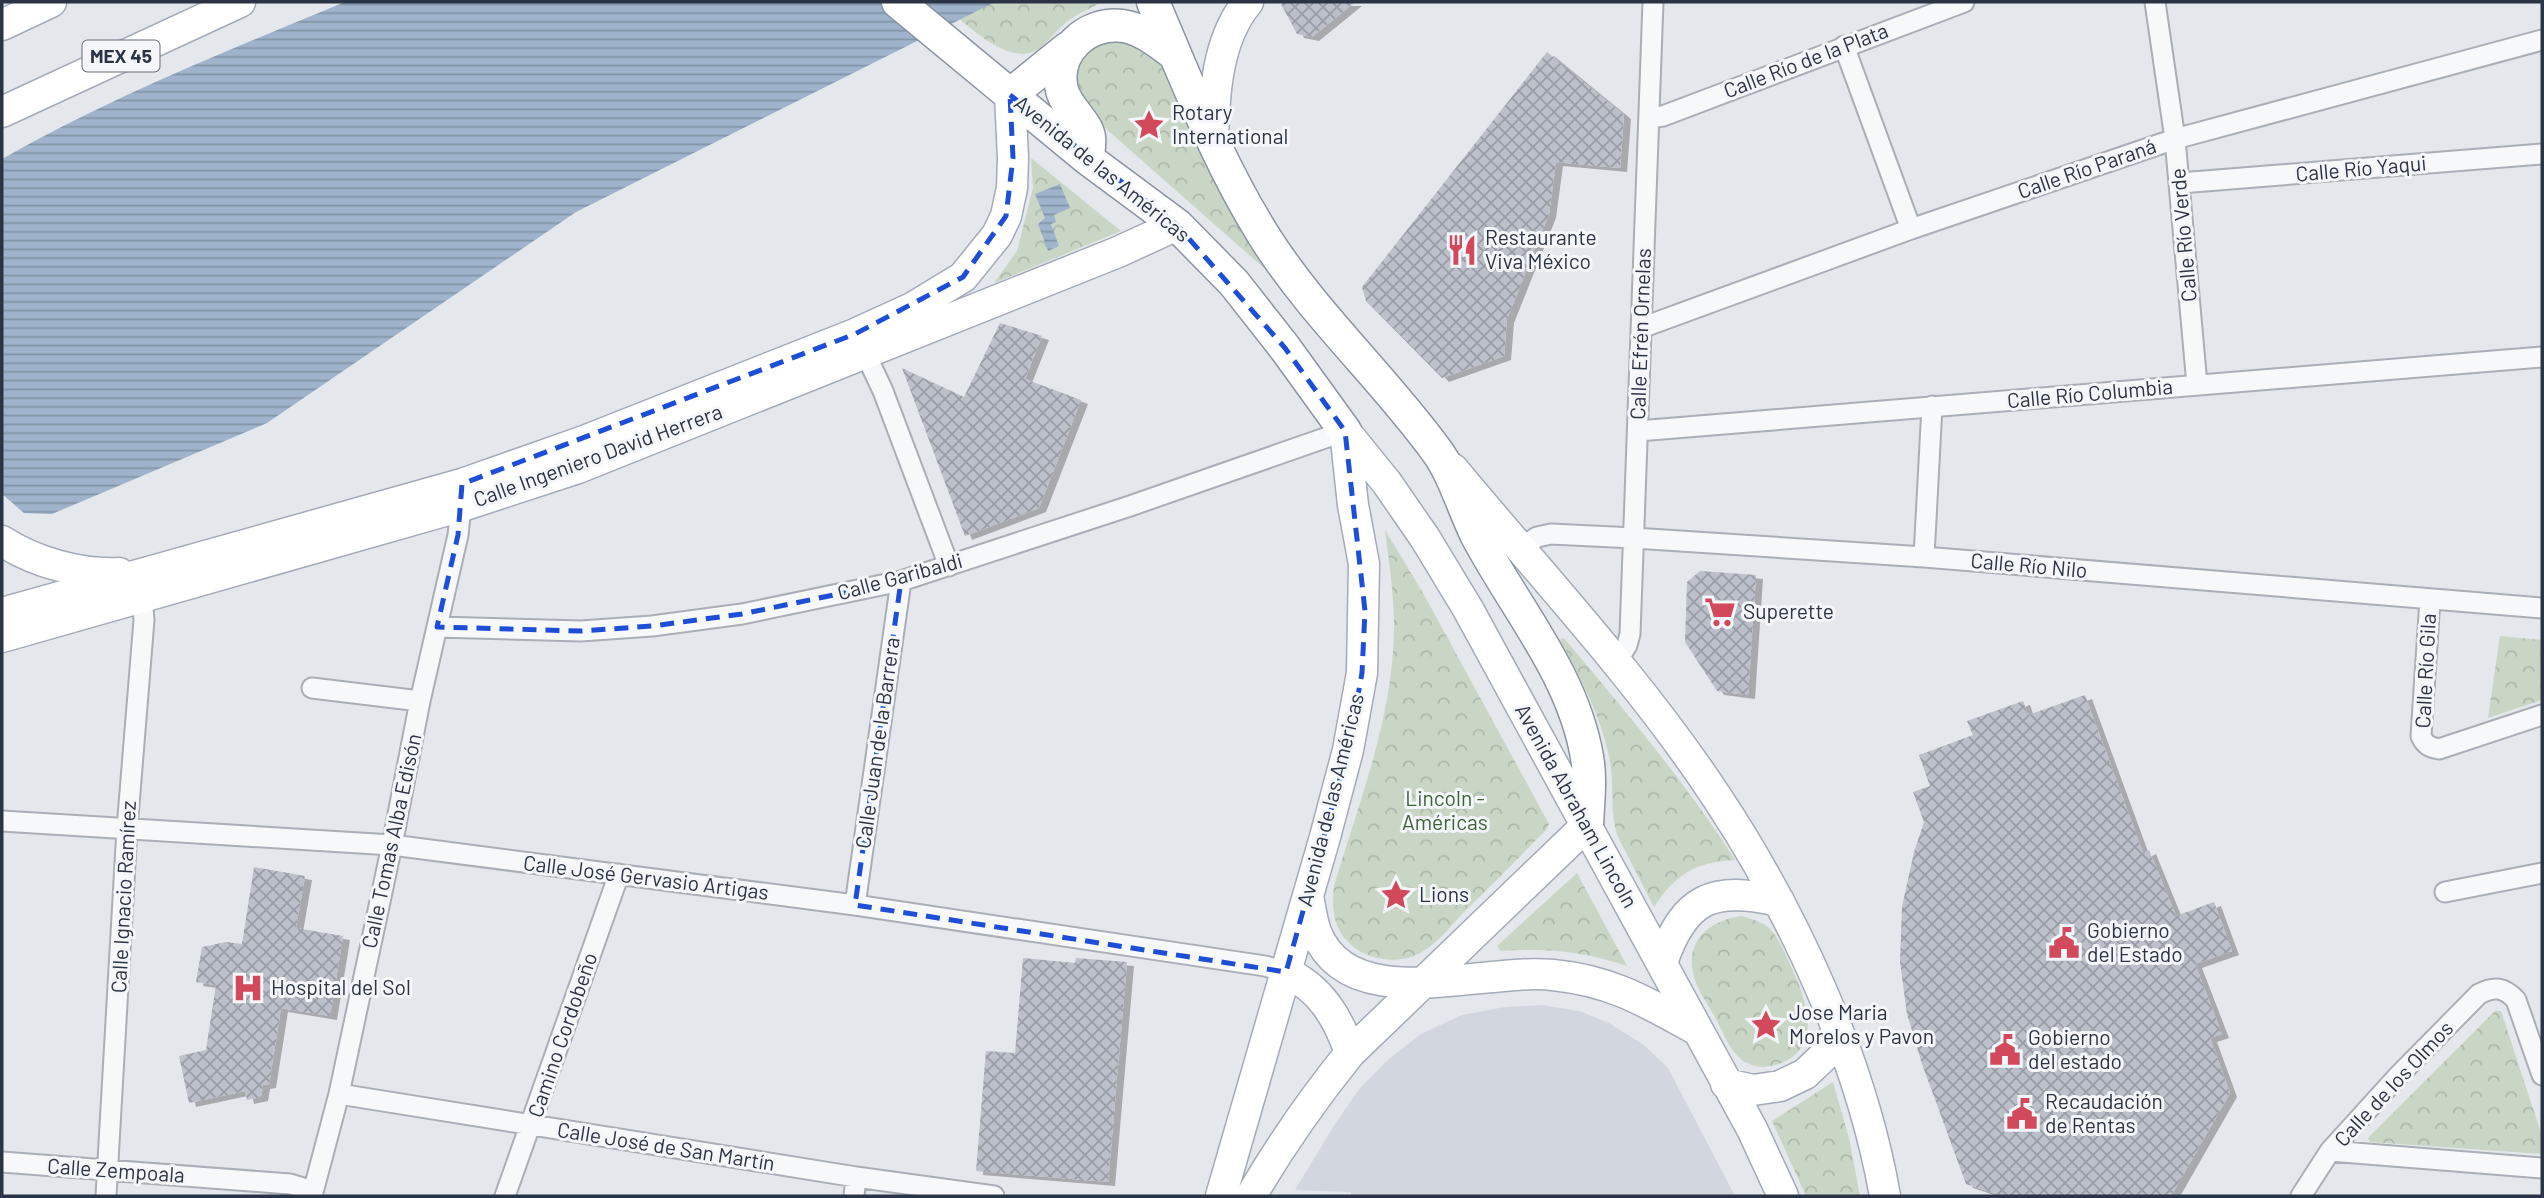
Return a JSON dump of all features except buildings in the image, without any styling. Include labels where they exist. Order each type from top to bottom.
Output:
[{"type":"highway","name":"Avenida de las Américas","points":[[898,2],[1088,159],[1177,225],[1234,283],[1345,431]]},
{"type":"highway","points":[[1153,2],[1213,141],[1237,191],[1264,236],[1290,275],[1438,452],[1477,537],[1534,629],[1568,697],[1583,737],[1590,781],[1587,825]]},
{"type":"highway","points":[[1010,95],[1090,31],[1106,26],[1123,26],[1146,34],[1175,54]]},
{"type":"highway","points":[[1068,48],[1062,68],[1061,88],[1089,135],[1088,159]]},
{"type":"highway","points":[[1234,283],[1277,283],[1290,275]]},
{"type":"main road","points":[[2,25],[51,2]]},
{"type":"main road","name":"MEX 45","points":[[2,111],[240,2]]},
{"type":"main road","points":[[1213,141],[1214,96],[1230,31],[1248,2]]},
{"type":"main road","name":"Calle Ingeniero David Herrera","points":[[918,319],[963,277],[997,235],[1006,216],[1012,188],[1013,158],[1010,95]]},
{"type":"main road","name":"Calle Ingeniero David Herrera","points":[[2,637],[142,597],[462,495],[584,440],[861,344],[918,319],[1118,252],[1177,225]]},
{"type":"main road","name":"Avenida Abraham Lincoln","points":[[1345,431],[1387,483],[1425,538],[1468,609],[1752,1129],[1783,1196]]},
{"type":"main road","name":"Avenida de las Américas","points":[[1221,1196],[1348,750],[1362,673],[1364,564],[1353,505],[1345,431]]},
{"type":"main road","points":[[1438,452],[1668,728],[1712,790],[1779,901],[1837,1030],[1878,1159],[1885,1196]]},
{"type":"main road","name":"Calle Ingeniero David Herrera","points":[[2,613],[154,570],[462,495]]},
{"type":"main road","points":[[2,541],[40,559],[78,570],[114,573],[154,570]]},
{"type":"main road","points":[[1251,1196],[1277,1150],[1323,1086],[1350,1054],[1587,825]]},
{"type":"main road","points":[[1662,963],[1672,934],[1684,916],[1705,901],[1731,893],[1751,894],[1779,901]]},
{"type":"main road","points":[[1308,895],[1316,932],[1340,964],[1355,974],[1374,980],[1424,982],[1520,974],[1590,980],[1630,993],[1697,1030]]},
{"type":"main road","points":[[1286,972],[1304,981],[1323,999],[1343,1032],[1350,1054]]},
{"type":"main road","points":[[1726,1084],[1753,1090],[1780,1086],[1805,1074],[1825,1055],[1837,1030]]},
{"type":"street","name":"Calle Efrén Ornelas","points":[[1616,663],[1630,634],[1653,2]]},
{"type":"street","name":"Calle Río de la Plata","points":[[1649,118],[1663,116],[1964,2]]},
{"type":"street","name":"Calle Río Verde","points":[[2155,2],[2180,183],[2197,385]]},
{"type":"street","name":"Calle Río Paraná","points":[[1641,328],[1911,229],[2175,139],[2542,40]]},
{"type":"street","points":[[1844,46],[1911,229]]},
{"type":"street","name":"Calle Río Yaqui","points":[[2180,183],[2542,154]]},
{"type":"street","points":[[861,344],[883,391],[949,566]]},
{"type":"street","name":"Calle Río Columbia","points":[[1638,431],[2542,357]]},
{"type":"street","points":[[1924,557],[1932,406]]},
{"type":"street","name":"Calle Garibaldi","points":[[437,627],[581,631],[653,626],[741,614],[901,581],[1130,506],[1345,431]]},
{"type":"street","name":"Calle Tomas Alba Edisón","points":[[313,1194],[339,1094],[462,495]]},
{"type":"street","name":"Calle Río Nilo","points":[[1519,548],[1537,537],[1551,534],[1634,538],[1924,557],[2542,608]]},
{"type":"street","name":"Calle Juan de la Barrera","points":[[855,905],[901,581]]},
{"type":"street","name":"Calle Ignacio Ramírez","points":[[106,1196],[127,829],[144,620],[142,597]]},
{"type":"street","name":"Calle Río Gila","points":[[2430,599],[2421,736],[2424,742],[2429,747],[2438,749],[2542,715]]},
{"type":"street","points":[[312,688],[420,701]]},
{"type":"street","name":"Calle José Gervasio Artigas","points":[[2,821],[392,845],[855,905],[1265,966],[1286,972]]},
{"type":"street","points":[[2445,892],[2542,873]]},
{"type":"street","name":"Camino Cordobeño","points":[[505,1196],[619,874]]},
{"type":"street","name":"Calle de los Olmos","points":[[2301,1196],[2330,1151],[2399,1075],[2479,994],[2489,989],[2500,989],[2516,1000],[2542,1075]]},
{"type":"street","name":"Calle José de San Martín","points":[[339,1094],[531,1125],[855,1187],[994,1196]]},
{"type":"street","points":[[2330,1151],[2542,1168]]},
{"type":"street","name":"Calle Zempoala","points":[[2,1162],[290,1184],[313,1194]]},
{"type":"highlighted area","points":[[1010,95],[1177,225],[1285,348],[1345,431],[1365,611],[1362,673],[1348,750],[1286,972],[855,905],[901,581],[742,614],[652,626],[581,631],[437,627],[458,535],[462,484],[855,334],[963,277],[1006,216],[1013,158]]},
{"type":"shaded area","points":[[1541,1005],[1579,1011],[1609,1023],[1644,1045],[1668,1068],[1735,1196],[1351,1196],[1351,1192],[1295,1190],[1360,1088],[1389,1059],[1421,1034],[1462,1015],[1505,1007]]},
{"type":"green space","points":[[940,2],[1101,2],[1068,21],[1037,50],[1025,54],[998,47],[972,30]]},
{"type":"green space","points":[[1129,39],[1159,62],[1267,266],[1265,269],[1079,105],[1073,66],[1094,41]]},
{"type":"green space","points":[[1031,158],[1121,231],[994,283],[1017,251],[1033,188]]},
{"type":"green space","name":"Lincoln - Américas","points":[[1385,530],[1423,593],[1549,824],[1433,944],[1419,954],[1397,960],[1361,952],[1348,942],[1338,928],[1333,904],[1334,886],[1373,758],[1388,692],[1394,614]]},
{"type":"green space","points":[[2500,636],[2542,640],[2542,700],[2488,718]]},
{"type":"green space","points":[[1564,638],[1675,774],[1735,860],[1709,864],[1688,872],[1670,886],[1654,907],[1618,837],[1611,766],[1605,740],[1589,696],[1560,640]]},
{"type":"green space","points":[[1577,873],[1627,966],[1565,952],[1501,951],[1497,946]]},
{"type":"green space","points":[[1741,916],[1764,924],[1774,934],[1793,971],[1806,1006],[1808,1019],[1804,1043],[1797,1053],[1775,1065],[1764,1067],[1746,1063],[1733,1051],[1694,977],[1693,953],[1702,935],[1719,923]]},
{"type":"green space","points":[[2495,1011],[2501,1011],[2542,1136],[2542,1154],[2370,1142],[2368,1138]]},
{"type":"green space","points":[[1833,1082],[1849,1138],[1860,1196],[1806,1196],[1772,1121]]},
{"type":"water","points":[[345,2],[995,2],[576,212],[267,423],[52,514],[24,513],[2,494],[2,159],[128,95]]},
{"type":"water","points":[[1060,184],[1070,208],[1054,215],[1056,222],[1051,224],[1059,246],[1048,251],[1038,224],[1045,218],[1035,194]]},
{"type":"place","name":"Rotary International","points":[[1149,125]]},
{"type":"place","name":"Restaurante Viva México","points":[[1462,250]]},
{"type":"place","name":"Superette","points":[[1720,612]]},
{"type":"place","name":"Lions","points":[[1396,895]]},
{"type":"place","name":"Gobierno del Estado","points":[[2064,943]]},
{"type":"place","name":"Hospital del Sol","points":[[248,988]]},
{"type":"place","name":"Jose Maria Morelos y Pavon","points":[[1766,1025]]},
{"type":"place","name":"Gobierno del estado","points":[[2005,1050]]},
{"type":"place","name":"Recaudación de Rentas","points":[[2022,1114]]}]
